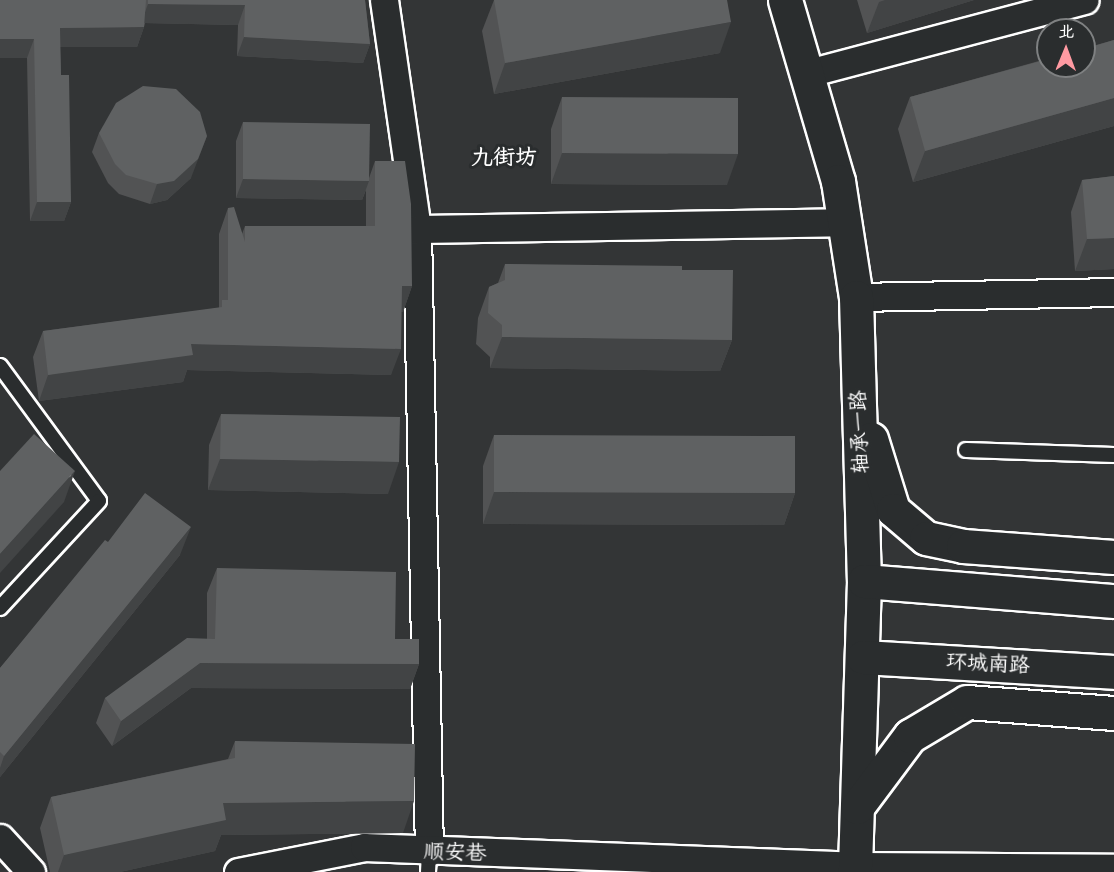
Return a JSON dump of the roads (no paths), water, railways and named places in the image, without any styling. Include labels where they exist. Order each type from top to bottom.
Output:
[{"type":"street","points":[[384,0],[417,229],[429,862]]},
{"type":"street","name":"轴承一路","points":[[785,0],[838,181],[856,297],[864,581],[855,869]]},
{"type":"street","points":[[808,73],[1084,0]]},
{"type":"street","points":[[417,229],[844,222]]},
{"type":"street","points":[[856,297],[1114,292]]},
{"type":"street","points":[[859,403],[893,510],[926,538],[963,546],[1114,557]]},
{"type":"street","points":[[864,581],[1114,601]]},
{"type":"street","name":"环城南路","points":[[863,657],[1114,672]]},
{"type":"street","points":[[857,807],[910,736],[968,702],[1114,713]]},
{"type":"street","points":[[0,838],[31,872]]},
{"type":"street","name":"顺安巷","points":[[238,872],[364,847],[429,862],[855,869],[1114,868]]},
{"type":"lane","points":[[0,366],[99,501],[0,608]]},
{"type":"lane","points":[[966,450],[1114,455]]},
{"type":"district","name":"九街坊","points":[[504,158]]}]
